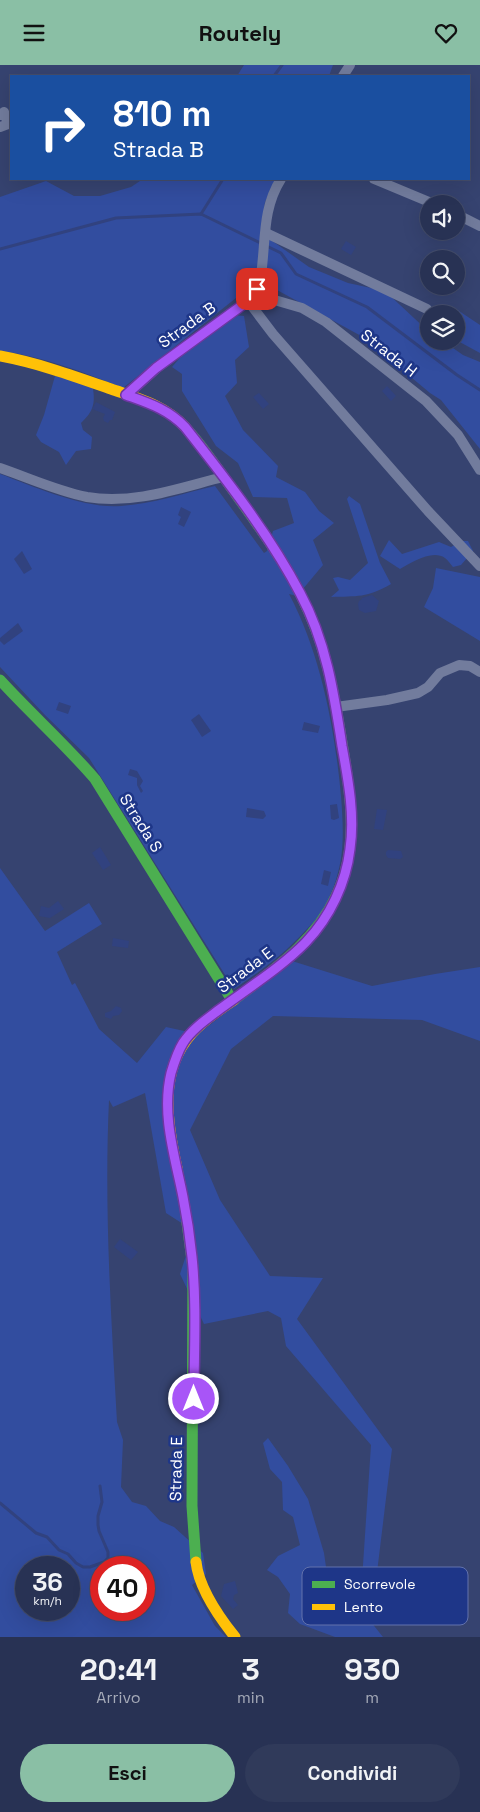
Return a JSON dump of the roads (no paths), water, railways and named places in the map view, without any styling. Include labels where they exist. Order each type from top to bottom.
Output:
[{"type":"street","points":[[0,115],[4,112],[8,124],[0,127]]},
{"type":"street","points":[[280,180],[270,200],[261,280],[251,297],[273,334],[428,511],[480,566]]},
{"type":"street","points":[[376,180],[420,198]]},
{"type":"street","points":[[465,218],[479,223]]},
{"type":"street","points":[[265,241],[420,306]]},
{"type":"street","name":"Strada B","points":[[126,395],[156,368],[251,297]]},
{"type":"street","name":"Strada H","points":[[251,297],[302,308],[326,322],[426,401],[454,429],[480,470]]},
{"type":"street","points":[[0,356],[58,370],[126,395]]},
{"type":"street","name":"Strada E","points":[[126,395],[163,409],[185,427],[271,544],[304,601],[324,651],[331,675],[348,779],[352,825],[350,850],[343,880],[325,918],[304,944],[197,1027],[182,1044],[171,1074],[167,1105],[168,1117],[189,1229],[193,1268],[192,1506],[194,1549],[196,1566],[207,1595],[219,1617],[235,1637]]},
{"type":"street","points":[[0,468],[64,491],[89,497],[112,499],[168,491],[223,477]]},
{"type":"street","points":[[336,707],[387,700],[418,693],[428,687],[440,673],[455,665],[466,664],[480,672]]},
{"type":"street","name":"Strada S","points":[[0,680],[73,753],[95,779],[232,1000]]},
{"type":"waterway","points":[[275,75],[282,65]]},
{"type":"waterway","points":[[201,214],[222,180]]},
{"type":"waterway","points":[[0,249],[116,218],[201,214],[281,253],[296,274],[367,307],[457,375],[480,390]]},
{"type":"waterway","points":[[0,1503],[36,1533],[47,1537],[59,1550],[68,1554],[76,1563],[83,1567],[90,1567],[104,1562],[108,1558],[108,1552],[98,1525],[98,1516],[102,1502],[100,1486]]}]
